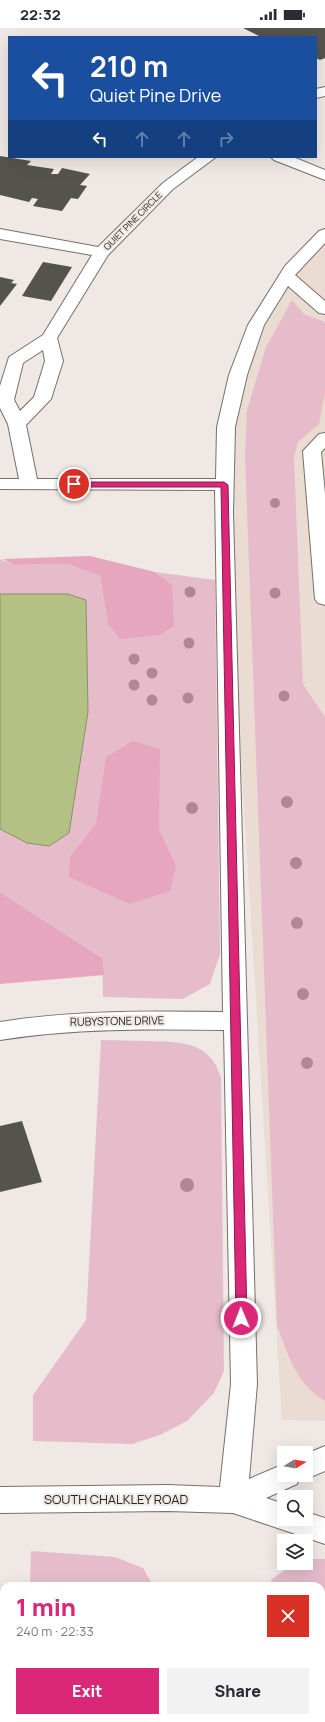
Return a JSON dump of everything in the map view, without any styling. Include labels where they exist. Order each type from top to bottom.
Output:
[{"type":"street","name":"QUIET PINE CIRCLE","points":[[0,234],[102,252],[168,186],[207,158]]},
{"type":"street","points":[[282,158],[325,175]]},
{"type":"street","points":[[233,1500],[244,1384],[224,485],[226,427],[238,375],[256,325],[292,269],[325,234]]},
{"type":"street","points":[[30,484],[17,424],[5,400],[15,361],[49,338],[102,252]]},
{"type":"street","points":[[286,277],[325,309]]},
{"type":"street","points":[[17,424],[42,399],[54,361],[49,338]]},
{"type":"street","points":[[325,438],[312,451],[325,599]]},
{"type":"street","points":[[0,484],[224,485]]},
{"type":"street","name":"RUBYSTONE DRIVE","points":[[0,1031],[31,1025],[118,1020],[235,1021]]},
{"type":"street","points":[[313,1464],[325,1458]]},
{"type":"street","name":"SOUTH CHALKLEY ROAD","points":[[233,1500],[277,1480]]},
{"type":"street","name":"SOUTH CHALKLEY ROAD","points":[[0,1500],[168,1498],[233,1500],[277,1515]]},
{"type":"street","points":[[310,1526],[325,1531]]},
{"type":"shaded area","points":[[325,234],[325,1421],[282,1420],[224,485],[238,375],[256,325]]},
{"type":"shaded area","points":[[292,300],[304,314],[325,322],[325,394],[319,424],[298,442],[294,457],[303,684],[325,717],[325,1401],[307,1386],[294,1368],[277,1325],[245,456],[247,410],[266,347]]},
{"type":"shaded area","points":[[90,556],[155,572],[172,585],[174,626],[159,635],[120,639],[108,624],[100,576],[67,564],[14,565],[3,559]]},
{"type":"shaded area","points":[[0,559],[14,565],[67,564],[100,576],[108,624],[172,586],[155,572],[215,580],[220,954],[210,984],[183,999],[103,997],[102,958],[0,892]]},
{"type":"shaded area","points":[[0,594],[68,594],[86,600],[88,712],[69,833],[49,846],[27,843],[0,829]]},
{"type":"shaded area","points":[[133,741],[160,749],[159,829],[176,866],[170,891],[130,904],[69,877],[70,857],[96,824],[106,757]]},
{"type":"shaded area","points":[[0,892],[102,958],[104,975],[0,984]]},
{"type":"shaded area","points":[[101,1040],[172,1042],[193,1046],[202,1050],[210,1057],[221,1078],[224,1371],[214,1393],[187,1421],[160,1435],[132,1444],[33,1441],[33,1395],[86,1320]]},
{"type":"shaded area","points":[[31,1551],[115,1557],[143,1568],[151,1582],[30,1582]]},
{"type":"shaded area","points":[[313,1559],[325,1559],[325,1582],[271,1582],[272,1579],[285,1570],[313,1570]]},
{"type":"building","points":[[243,28],[325,28],[325,58],[320,60],[317,58],[317,36],[259,36]]},
{"type":"building","points":[[0,156],[31,161],[27,165],[54,169],[51,174],[58,174],[62,168],[90,174],[80,185],[87,186],[78,199],[71,198],[62,211],[33,206],[38,199],[32,198],[29,202],[0,195]]},
{"type":"building","points":[[43,262],[72,267],[51,301],[22,296]]},
{"type":"building","points":[[0,277],[14,280],[11,283],[17,284],[0,306]]},
{"type":"building","points":[[22,1121],[42,1182],[0,1192],[0,1126]]},
{"type":"route","points":[[74,484],[224,485],[241,1318]]}]
